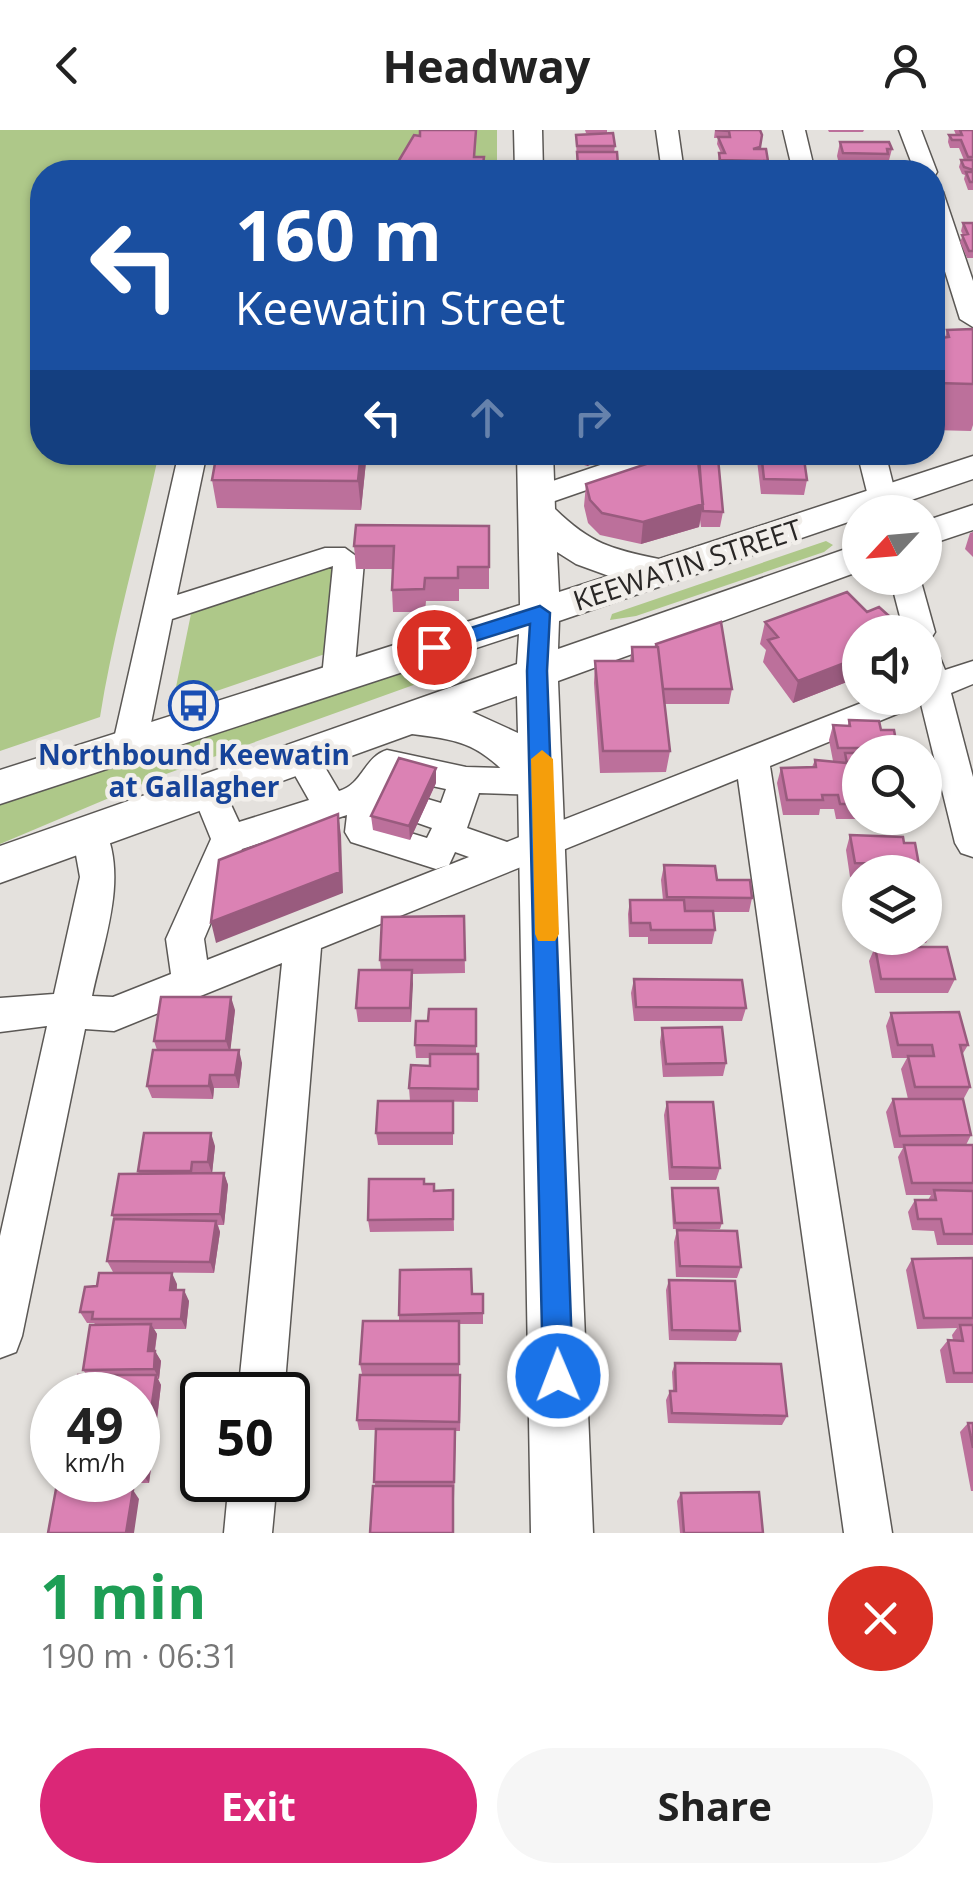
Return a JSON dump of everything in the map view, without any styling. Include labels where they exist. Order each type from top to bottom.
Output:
[{"type":"main road","points":[[528,130],[529,160]]},
{"type":"main road","points":[[536,465],[540,613],[537,671],[543,782],[527,849],[562,1533]]},
{"type":"main road","name":"KEEWATIN STREET","points":[[909,495],[973,467]]},
{"type":"main road","points":[[537,505],[572,548],[595,561],[662,572]]},
{"type":"main road","points":[[942,528],[973,516]]},
{"type":"main road","name":"KEEWATIN STREET","points":[[0,788],[662,572],[842,518]]},
{"type":"main road","name":"KEEWATIN STREET","points":[[0,864],[842,563]]},
{"type":"main road","points":[[402,718],[472,725],[502,743],[543,782]]},
{"type":"street","points":[[668,130],[672,160]]},
{"type":"street","points":[[794,130],[801,160]]},
{"type":"street","points":[[910,130],[921,160]]},
{"type":"street","points":[[945,232],[973,319]]},
{"type":"street","points":[[130,743],[190,465]]},
{"type":"street","points":[[537,505],[637,465]]},
{"type":"street","points":[[875,465],[882,495]]},
{"type":"street","points":[[159,612],[336,554],[349,562],[338,677]]},
{"type":"street","points":[[942,679],[973,672]]},
{"type":"street","points":[[0,1015],[35,1009],[114,1014],[752,758],[849,715]]},
{"type":"street","points":[[932,715],[973,843]]},
{"type":"street","points":[[301,756],[331,808]]},
{"type":"street","points":[[752,758],[868,1533]]},
{"type":"street","points":[[466,780],[441,823],[436,855],[363,832],[387,763],[466,780],[543,782]]},
{"type":"street","points":[[191,984],[185,939],[229,839],[208,790]]},
{"type":"street","points":[[229,839],[377,798]]},
{"type":"street","points":[[441,823],[527,849]]},
{"type":"street","points":[[0,1336],[98,877],[90,834]]},
{"type":"street","points":[[263,1372],[303,939]]},
{"type":"street","points":[[248,1533],[251,1502]]},
{"type":"green space","points":[[0,130],[497,130],[497,160],[30,160],[30,465],[156,465],[100,717],[0,751]]},
{"type":"green space","points":[[826,541],[833,545],[824,552],[636,616],[610,620],[612,614]]},
{"type":"green space","points":[[323,567],[334,570],[325,654],[199,697],[176,687],[192,609]]},
{"type":"green space","points":[[454,655],[470,658],[472,664],[166,774],[0,844],[0,801]]},
{"type":"building","points":[[420,130],[476,130],[474,157],[484,160],[399,160],[414,135],[420,136]]},
{"type":"building","points":[[715,130],[760,130],[760,147],[753,149],[766,149],[768,160],[720,160],[719,153],[725,153],[718,137],[730,137],[729,131]]},
{"type":"building","points":[[960,130],[973,130],[973,157],[968,157],[961,140],[952,140],[949,135],[962,135]]},
{"type":"building","points":[[613,133],[615,146],[577,146],[576,135]]},
{"type":"building","points":[[840,142],[889,142],[892,149],[887,149],[888,154],[843,153]]},
{"type":"building","points":[[577,152],[617,152],[618,160],[578,160]]},
{"type":"building","points":[[961,160],[973,160],[973,170],[964,167]]},
{"type":"building","points":[[963,223],[973,223],[973,251],[969,251],[962,235],[968,234]]},
{"type":"building","points":[[973,329],[973,384],[945,383],[947,330]]},
{"type":"building","points":[[215,465],[360,465],[358,481],[212,480]]},
{"type":"building","points":[[643,465],[698,465],[703,504],[643,522],[602,513],[590,500],[586,484]]},
{"type":"building","points":[[700,465],[719,465],[723,512],[703,511]]},
{"type":"building","points":[[762,465],[805,465],[807,480],[764,479]]},
{"type":"building","points":[[356,525],[489,526],[489,567],[458,567],[458,578],[425,578],[424,589],[392,590],[394,546],[354,546]]},
{"type":"building","points":[[842,594],[850,595],[867,612],[879,607],[888,615],[842,615],[842,664],[798,681],[768,640],[778,637],[765,622]]},
{"type":"building","points":[[721,622],[732,689],[663,689],[656,644]]},
{"type":"building","points":[[632,647],[658,647],[670,751],[603,751],[595,661],[633,661]]},
{"type":"building","points":[[849,720],[879,721],[881,730],[894,730],[895,735],[842,735],[842,748],[838,748],[833,725],[850,726]]},
{"type":"building","points":[[399,758],[436,768],[409,826],[371,816]]},
{"type":"building","points":[[815,760],[842,763],[842,804],[838,795],[822,795],[823,800],[787,800],[781,768],[816,767]]},
{"type":"building","points":[[338,814],[340,872],[211,922],[219,860]]},
{"type":"building","points":[[850,835],[903,837],[904,843],[915,843],[917,855],[854,855]]},
{"type":"building","points":[[664,865],[715,866],[717,880],[750,880],[752,898],[667,897]]},
{"type":"building","points":[[630,900],[684,900],[685,911],[713,911],[715,930],[651,930],[650,923],[631,923]]},
{"type":"building","points":[[464,916],[465,960],[380,960],[382,917]]},
{"type":"building","points":[[942,947],[947,947],[955,979],[881,979],[876,955],[942,955]]},
{"type":"building","points":[[359,970],[412,970],[410,1008],[356,1008]]},
{"type":"building","points":[[634,979],[742,980],[746,1008],[636,1007]]},
{"type":"building","points":[[161,997],[231,997],[226,1041],[154,1041]]},
{"type":"building","points":[[429,1009],[476,1009],[476,1046],[415,1045],[416,1021],[428,1021]]},
{"type":"building","points":[[959,1012],[968,1045],[960,1045],[970,1087],[915,1087],[908,1056],[934,1056],[932,1045],[898,1045],[891,1013]]},
{"type":"building","points":[[722,1027],[726,1063],[666,1064],[662,1028]]},
{"type":"building","points":[[153,1050],[239,1050],[235,1075],[210,1075],[209,1086],[147,1086]]},
{"type":"building","points":[[430,1054],[478,1054],[478,1089],[409,1088],[411,1065],[430,1066]]},
{"type":"building","points":[[893,1099],[963,1099],[971,1135],[900,1136]]},
{"type":"building","points":[[378,1101],[453,1101],[453,1133],[376,1133]]},
{"type":"building","points":[[667,1102],[713,1102],[720,1168],[672,1167]]},
{"type":"building","points":[[144,1133],[211,1133],[208,1162],[192,1162],[191,1171],[138,1171]]},
{"type":"building","points":[[904,1145],[973,1145],[973,1183],[912,1183]]},
{"type":"building","points":[[224,1173],[220,1214],[112,1215],[119,1174]]},
{"type":"building","points":[[369,1179],[424,1179],[424,1184],[434,1184],[434,1191],[453,1190],[453,1219],[368,1220]]},
{"type":"building","points":[[672,1188],[718,1188],[722,1223],[675,1223]]},
{"type":"building","points":[[934,1190],[973,1191],[973,1234],[944,1234],[941,1219],[918,1219],[915,1200],[936,1200]]},
{"type":"building","points":[[114,1219],[216,1221],[210,1262],[107,1261]]},
{"type":"building","points":[[677,1230],[737,1231],[741,1267],[680,1266]]},
{"type":"building","points":[[973,1258],[973,1318],[924,1318],[912,1259]]},
{"type":"building","points":[[471,1269],[472,1294],[483,1294],[483,1313],[399,1315],[400,1270]]},
{"type":"building","points":[[99,1273],[172,1273],[170,1290],[184,1290],[181,1319],[92,1319],[93,1312],[80,1312],[85,1287],[97,1286]]},
{"type":"building","points":[[669,1280],[735,1281],[740,1331],[672,1330]]},
{"type":"building","points":[[363,1321],[459,1321],[459,1364],[360,1364]]},
{"type":"building","points":[[151,1324],[148,1351],[155,1351],[154,1369],[83,1370],[90,1325]]},
{"type":"building","points":[[960,1325],[973,1325],[973,1373],[954,1373],[948,1340],[963,1341]]},
{"type":"building","points":[[675,1363],[781,1364],[787,1416],[672,1413],[670,1391],[676,1391]]},
{"type":"building","points":[[360,1375],[460,1375],[459,1422],[357,1420]]},
{"type":"building","points":[[376,1429],[455,1429],[454,1482],[374,1482]]},
{"type":"building","points":[[373,1486],[453,1486],[453,1533],[370,1533]]},
{"type":"building","points":[[759,1492],[763,1533],[684,1533],[681,1493]]},
{"type":"building","points":[[54,1502],[131,1502],[126,1533],[48,1533]]},
{"type":"slow traffic","points":[[542,759],[547,934]]},
{"type":"place","name":"Northbound Keewatin at Gallagher","points":[[194,706]]},
{"type":"route","points":[[434,647],[540,613],[537,671],[558,1376]]}]
